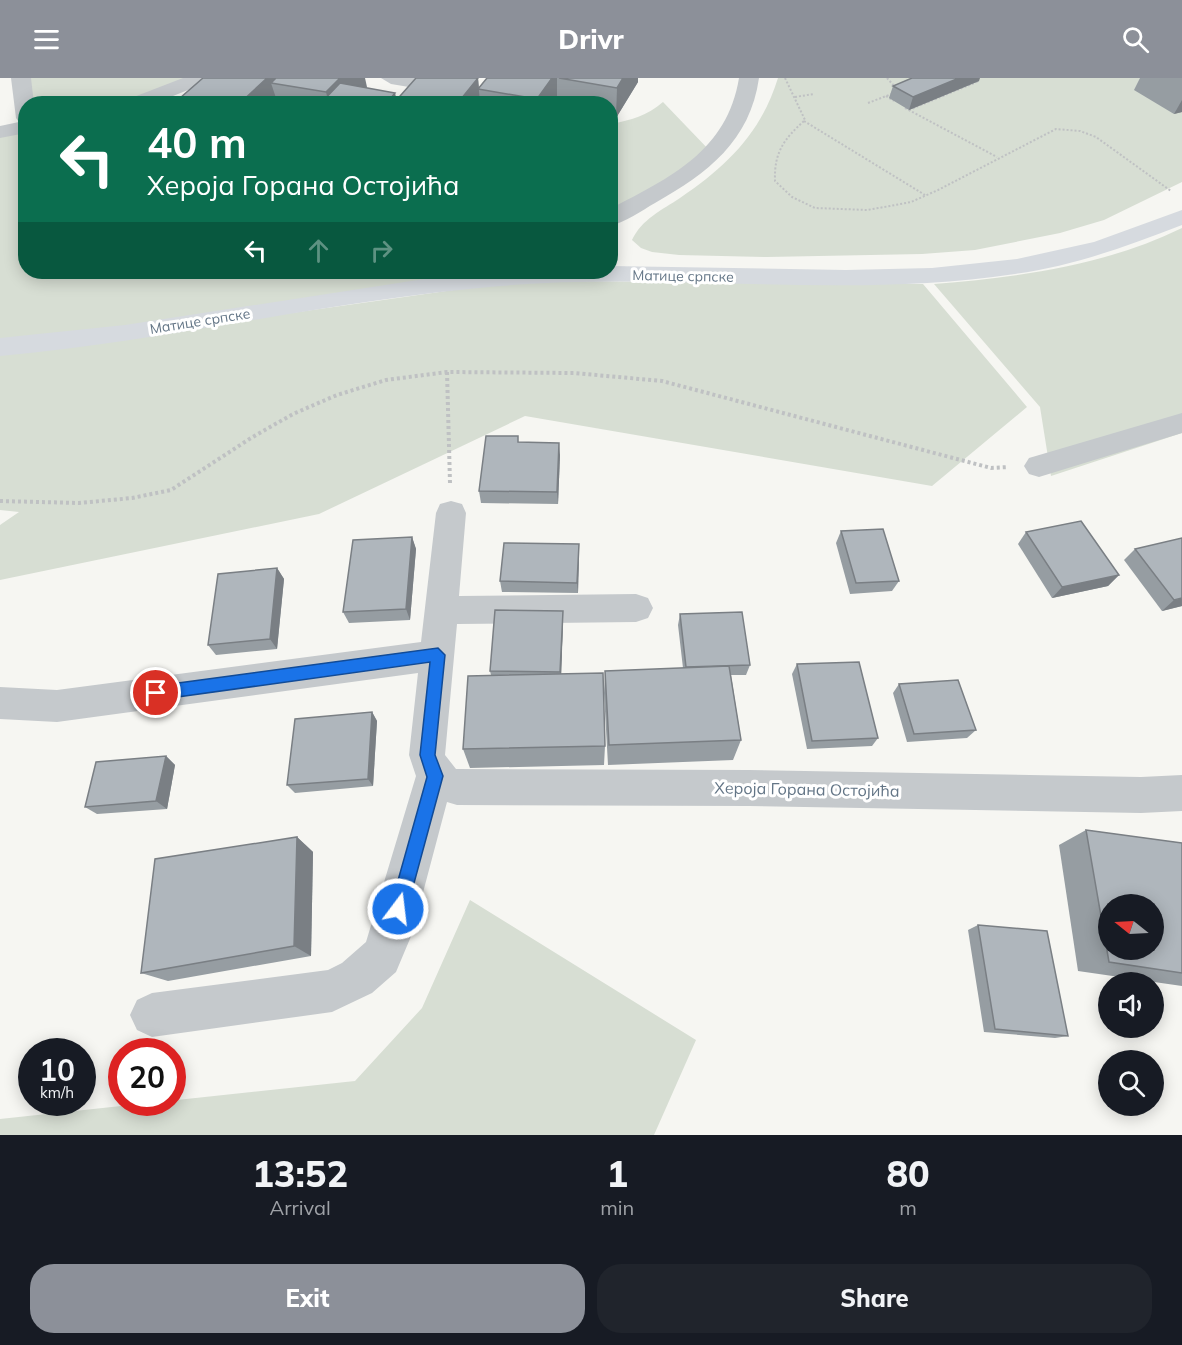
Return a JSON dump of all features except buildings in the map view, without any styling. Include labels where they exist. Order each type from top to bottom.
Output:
[{"type":"main road","name":"Матице српске","points":[[618,274],[924,277],[978,273],[1084,254],[1151,232],[1182,217]]},
{"type":"main road","points":[[618,260],[652,275]]},
{"type":"main road","points":[[440,286],[459,279]]},
{"type":"main road","name":"Матице српске","points":[[0,347],[87,338],[492,279]]},
{"type":"street","points":[[154,96],[201,78]]},
{"type":"street","points":[[390,78],[482,94]]},
{"type":"street","points":[[618,214],[709,157],[731,131],[745,109],[749,78]]},
{"type":"street","points":[[0,83],[25,79],[25,96]]},
{"type":"street","points":[[0,132],[18,129]]},
{"type":"street","points":[[1039,466],[1182,423]]},
{"type":"street","points":[[152,1015],[332,991],[357,978],[381,957],[391,934],[435,776],[429,767],[427,755],[451,513]]},
{"type":"street","points":[[443,610],[636,608]]},
{"type":"street","points":[[0,703],[57,706],[438,655]]},
{"type":"street","name":"Хероја Горана Остојића","points":[[435,776],[444,784],[457,787],[749,788],[1141,795],[1182,793]]},
{"type":"path","points":[[785,78],[804,116],[804,121]]},
{"type":"path","points":[[868,103],[898,91],[887,78]]},
{"type":"path","points":[[909,110],[979,81],[974,78]]},
{"type":"path","points":[[795,97],[814,94]]},
{"type":"path","points":[[886,96],[997,157]]},
{"type":"path","points":[[804,121],[787,134],[778,147],[773,161],[775,181],[792,197],[815,208],[856,210],[891,206],[925,195],[1056,129],[1080,131],[1096,137],[1171,191]]},
{"type":"path","points":[[804,121],[925,195]]},
{"type":"path","points":[[0,501],[79,503],[132,498],[171,490],[251,438],[293,414],[337,395],[386,380],[447,372],[574,373],[662,381],[991,468],[1039,466]]},
{"type":"path","points":[[447,372],[451,513]]},
{"type":"shaded area","points":[[26,78],[196,78],[151,96],[29,96]]},
{"type":"shaded area","points":[[778,78],[1182,78],[1182,182],[1104,220],[1060,233],[975,250],[922,254],[767,257],[679,255],[652,252],[641,248],[632,240],[641,226],[697,186],[740,147],[762,115]]},
{"type":"shaded area","points":[[663,102],[711,152],[618,210],[618,122],[651,111]]},
{"type":"shaded area","points":[[18,124],[18,279],[444,279],[145,324],[0,340],[0,128]]},
{"type":"shaded area","points":[[1182,228],[1182,433],[1051,476],[1040,407],[934,284],[998,278],[1092,261],[1152,241]]},
{"type":"shaded area","points":[[564,281],[923,284],[1027,407],[932,486],[525,416],[319,514],[0,580],[0,525],[19,512],[0,510],[0,354],[496,284]]},
{"type":"shaded area","points":[[470,900],[696,1040],[654,1135],[0,1135],[0,1119],[28,1116],[96,1116],[96,1109],[108,1107],[108,1116],[186,1116],[186,1099],[355,1081],[422,1008]]},
{"type":"route","points":[[156,693],[438,655],[427,755],[429,767],[435,776],[398,909]]}]
